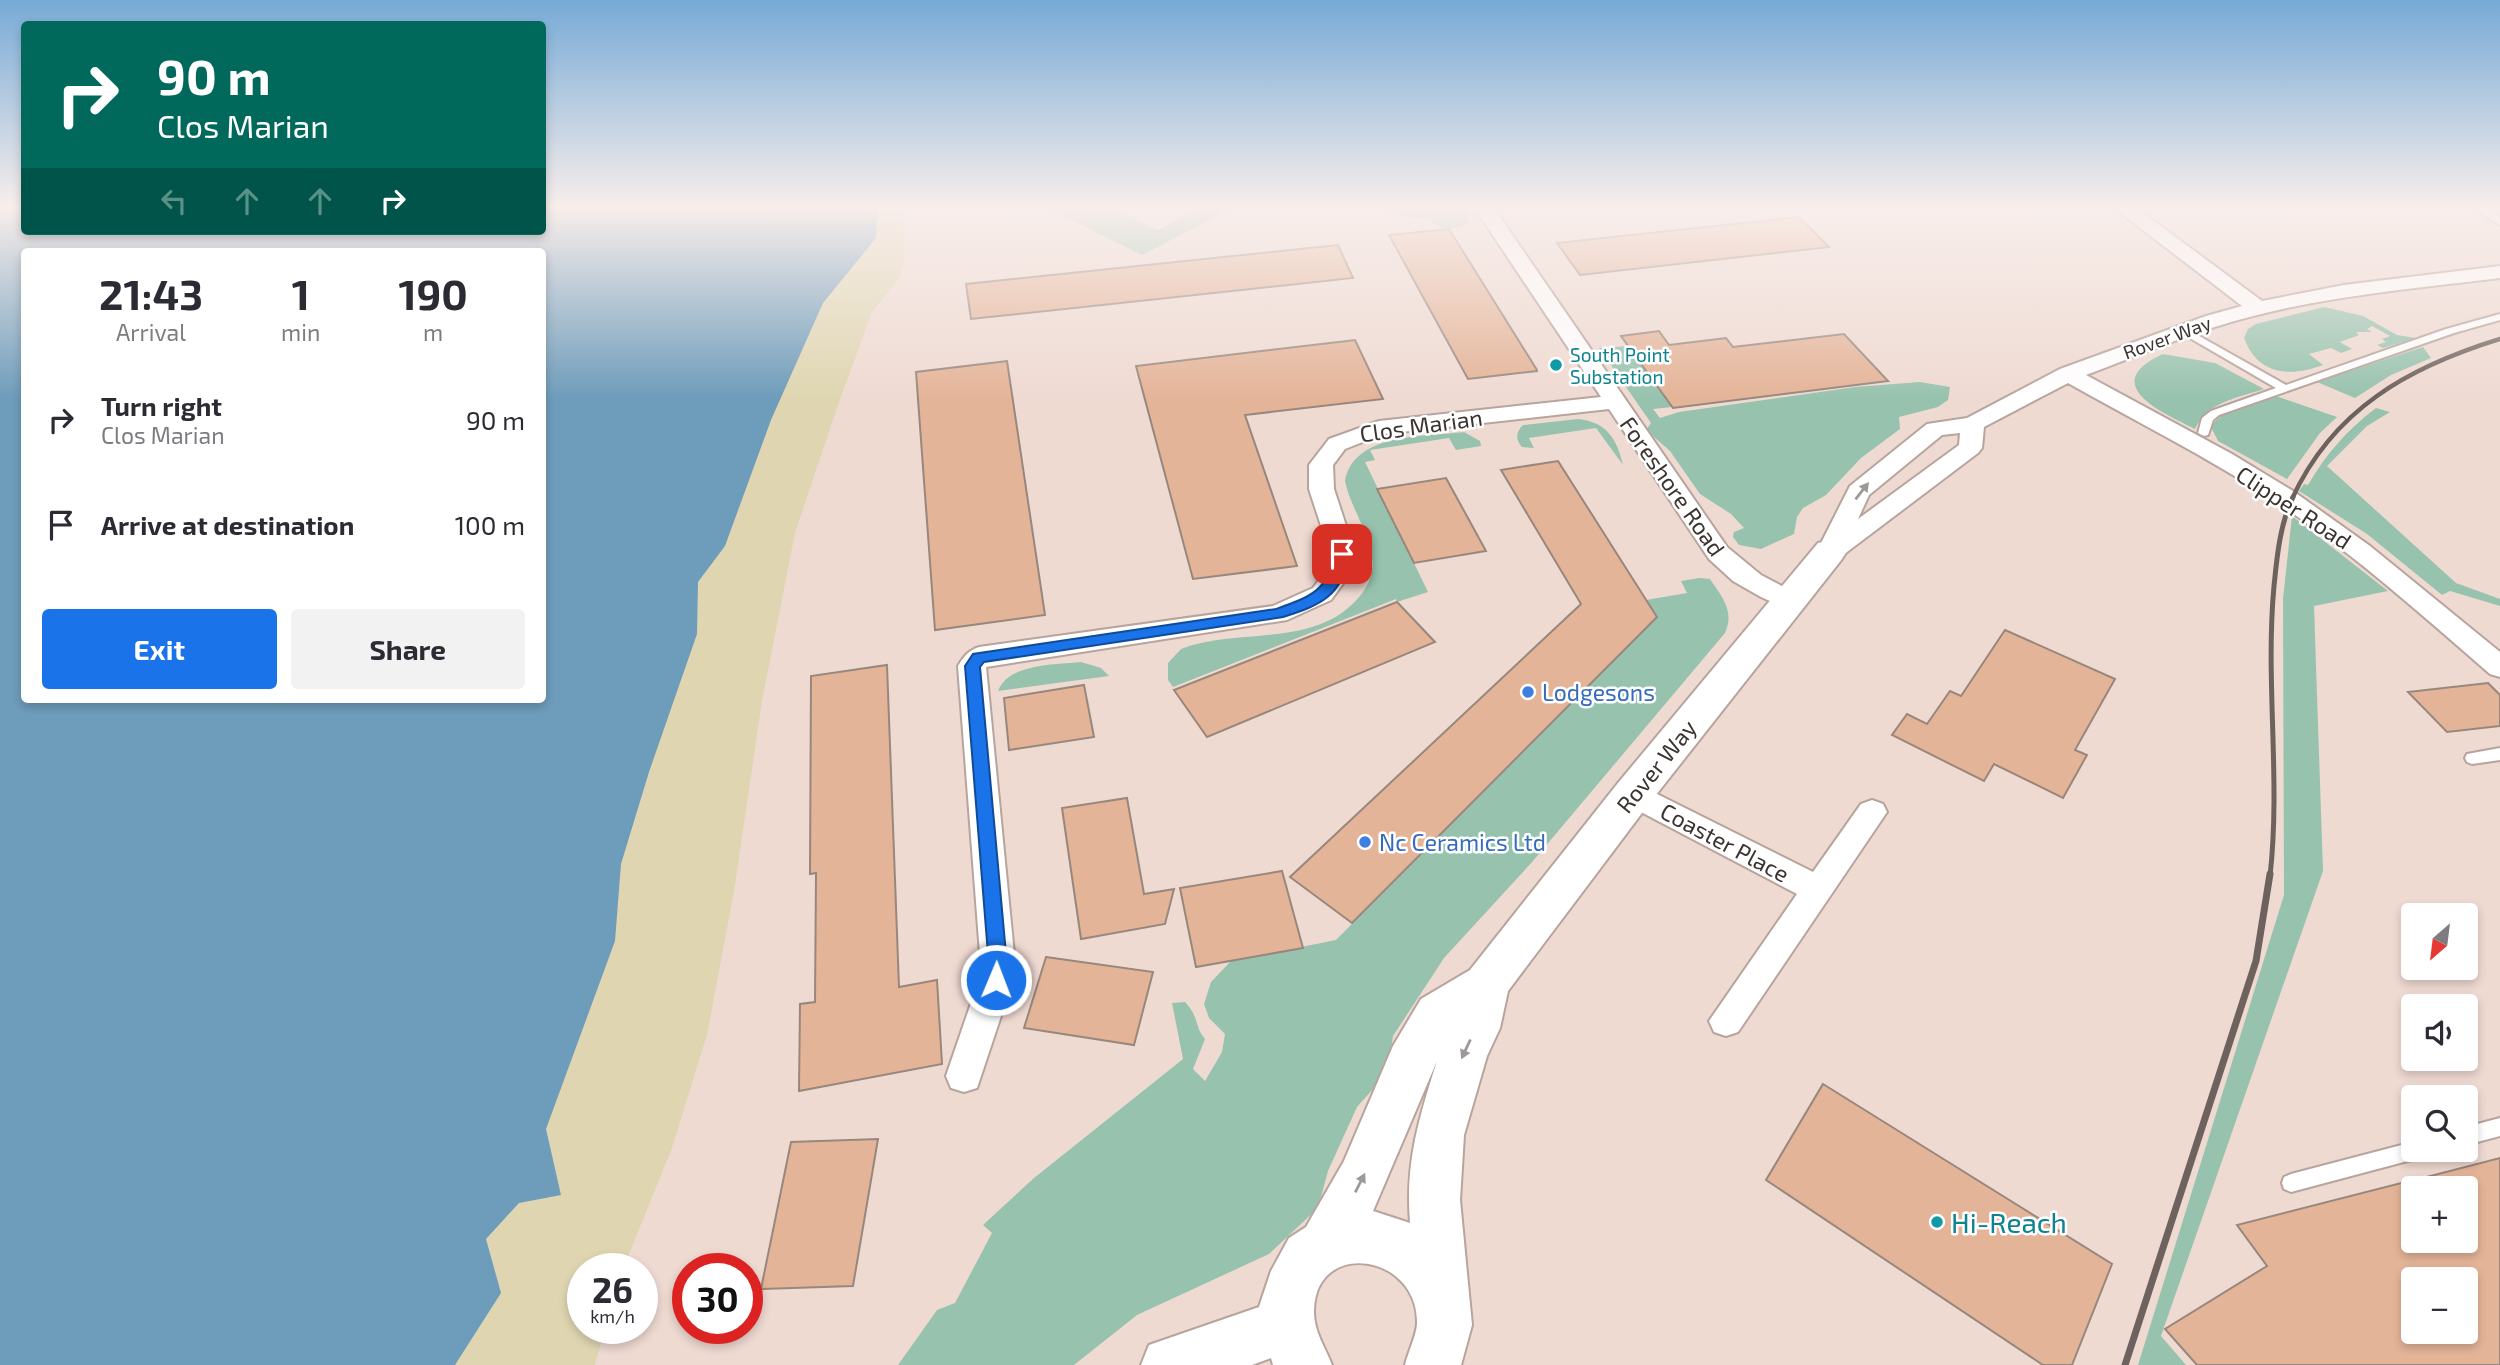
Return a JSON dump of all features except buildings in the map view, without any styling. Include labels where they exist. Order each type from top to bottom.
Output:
[{"type":"street","name":"Foreshore Road","points":[[1525,271],[1718,552],[1732,569],[1749,581],[1790,601]]},
{"type":"street","points":[[2207,271],[2258,308]]},
{"type":"street","name":"Rover Way","points":[[1973,425],[2068,374],[2181,330],[2258,308],[2396,283],[2500,272]]},
{"type":"street","name":"Clipper Road","points":[[2068,374],[2312,515],[2494,655]]},
{"type":"street","name":"Clos Marian","points":[[964,1076],[996,980],[997,954],[972,666],[979,657],[1248,619],[1295,609],[1322,595],[1339,575],[1342,564],[1340,542],[1318,479],[1323,459],[1338,443],[1361,432],[1379,428],[1614,402]]},
{"type":"street","points":[[1973,425],[1970,448],[1830,551],[1859,491],[1886,466],[1935,429],[1973,425]]},
{"type":"street","name":"Rover Way","points":[[1326,1243],[1363,1178],[1410,1062],[1438,1014],[1486,984],[1633,794],[1830,551]]},
{"type":"street","name":"Coaster Place","points":[[1633,794],[1817,889]]},
{"type":"street","name":"Coaster Place","points":[[1726,1021],[1872,812]]},
{"type":"street","name":"Rover Way","points":[[1433,1365],[1442,1348],[1447,1323],[1434,1200],[1439,1135],[1463,1054],[1476,1028],[1486,984]]},
{"type":"street","points":[[1169,1365],[1295,1345],[1287,1300],[1294,1276],[1307,1257],[1326,1243],[1349,1236],[1373,1236],[1396,1242],[1416,1255],[1432,1275],[1443,1298]]},
{"type":"lane","points":[[2204,433],[2208,418],[2215,413],[2450,331],[2500,317]]},
{"type":"lane","points":[[2181,330],[2284,388]]},
{"type":"lane","points":[[2472,758],[2500,754]]},
{"type":"lane","points":[[2478,1133],[2500,1127]]},
{"type":"lane","points":[[2291,1182],[2401,1154]]},
{"type":"green space","points":[[2324,307],[2363,316],[2397,335],[2416,338],[2383,348],[2377,345],[2386,342],[2382,339],[2390,336],[2372,326],[2367,329],[2372,332],[2356,332],[2359,335],[2340,342],[2352,349],[2341,353],[2331,348],[2309,354],[2323,365],[2288,372],[2267,366],[2250,351],[2244,338],[2248,329],[2256,324]]},
{"type":"green space","points":[[1628,346],[1672,407],[1653,409],[1660,418],[1679,412],[1855,387],[1920,382],[1950,387],[1948,400],[1938,407],[1899,417],[1900,429],[1861,458],[1826,495],[1803,508],[1797,517],[1794,534],[1761,549],[1739,545],[1733,537],[1734,532],[1744,528],[1731,514],[1700,494],[1670,451],[1646,430],[1651,423],[1599,348]]},
{"type":"green space","points":[[2423,347],[2431,358],[2391,375],[2355,398],[2317,382]]},
{"type":"green space","points":[[2163,354],[2215,363],[2264,389],[2233,398],[2215,407],[2200,420],[2195,429],[2152,406],[2135,386],[2136,376],[2144,365]]},
{"type":"green space","points":[[2276,396],[2337,417],[2320,433],[2287,479],[2218,441],[2211,427],[2216,420],[2231,411]]},
{"type":"green space","points":[[2376,408],[2390,412],[2367,426],[2327,466],[2456,583],[2500,599],[2500,606],[2450,591],[2442,595],[2367,534],[2299,491],[2304,484],[2308,485],[2338,443]]},
{"type":"green space","points":[[1578,419],[1596,424],[1609,433],[1618,447],[1623,465],[1596,428],[1529,438],[1534,448],[1522,447],[1518,441],[1518,433],[1523,425]]},
{"type":"green space","points":[[1464,432],[1480,441],[1481,446],[1456,450],[1449,438],[1370,450],[1375,460],[1365,462],[1428,592],[1397,602],[1396,599],[1173,687],[1168,680],[1168,663],[1181,649],[1227,639],[1299,631],[1321,624],[1341,613],[1363,593],[1372,568],[1370,547],[1345,481],[1351,465],[1362,453],[1394,440]]},
{"type":"green space","points":[[2292,516],[2388,591],[2314,606],[2323,871],[2161,1336],[2186,1365],[2138,1365],[2284,895],[2283,599]]},
{"type":"green space","points":[[1710,579],[1726,605],[1729,618],[1725,633],[1533,861],[1444,958],[1393,1036],[1388,1072],[1357,1107],[1328,1171],[1318,1208],[1269,1254],[1137,1315],[1074,1365],[898,1365],[937,1310],[955,1303],[992,1233],[983,1225],[1034,1178],[1183,1059],[1172,1003],[1185,1002],[1205,1039],[1193,1069],[1205,1081],[1222,1052],[1225,1034],[1209,1018],[1204,1004],[1211,982],[1231,961],[1336,940],[1588,686],[1646,600],[1687,593],[1681,581]]},
{"type":"green space","points":[[1081,662],[1101,668],[1109,676],[998,691],[1012,675],[1022,670]]},
{"type":"sand","points":[[711,271],[902,271],[900,277],[872,312],[795,533],[762,701],[734,892],[707,1035],[672,1148],[629,1253],[567,1253],[567,1344],[601,1344],[595,1365],[391,1365]]},
{"type":"water","points":[[0,271],[21,271],[21,703],[546,703],[546,271],[849,271],[823,303],[771,420],[725,546],[698,582],[697,634],[649,772],[621,864],[615,941],[546,1129],[561,1195],[519,1203],[486,1239],[501,1293],[455,1365],[0,1365]]},
{"type":"railway","points":[[2293,497],[2309,467],[2329,440],[2352,416],[2377,396],[2435,363],[2500,339]]},
{"type":"railway","points":[[2270,876],[2274,803],[2271,658],[2274,586],[2280,540],[2293,497]]},
{"type":"railway","points":[[2125,1365],[2256,961],[2270,874]]},
{"type":"place","name":"South Point Substation","points":[[1556,365]]},
{"type":"place","name":"Lodgesons","points":[[1528,692]]},
{"type":"place","name":"Nc Ceramics Ltd","points":[[1365,842]]},
{"type":"place","name":"Hi-Reach","points":[[1937,1222]]},
{"type":"route","points":[[996,980],[997,954],[972,666],[979,657],[1278,614],[1310,603],[1332,586],[1339,575],[1342,554]]}]
